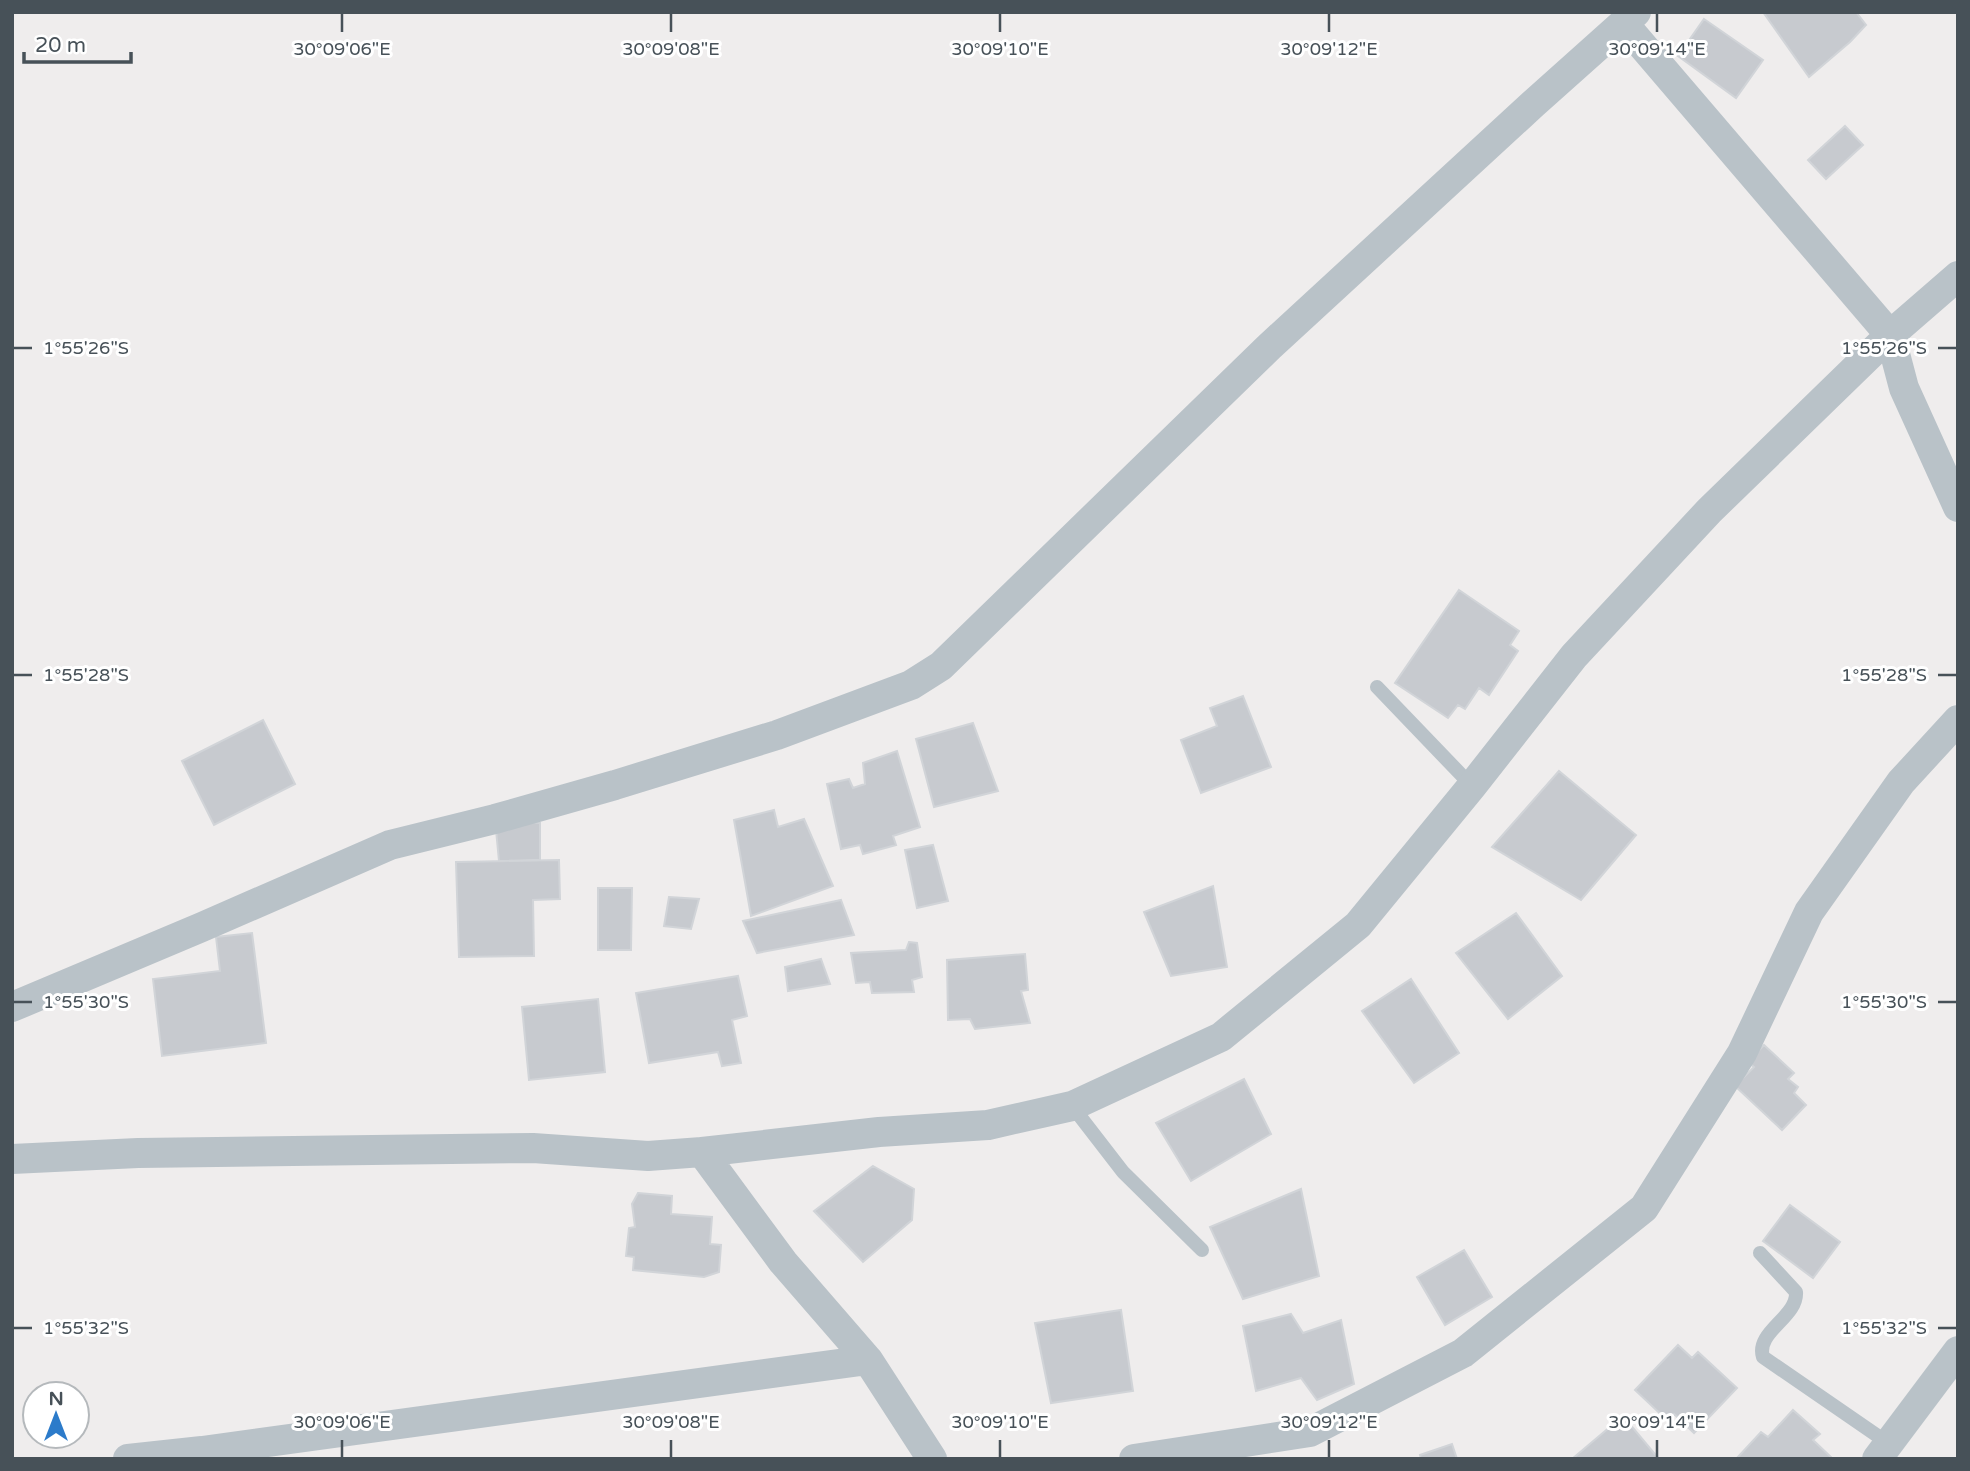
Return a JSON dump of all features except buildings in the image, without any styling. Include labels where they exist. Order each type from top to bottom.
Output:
[{"type":"street","points":[[12,1007],[202,928],[390,845],[508,816],[690,762],[777,735],[911,685],[941,666],[1269,347],[1630,18],[1890,335],[1904,388],[1958,506]]},
{"type":"street","points":[[12,1159],[138,1153],[533,1148],[648,1156],[879,1132],[988,1125],[1072,1106],[1221,1037],[1357,925],[1583,647],[1709,511],[1890,335],[1958,276]]},
{"type":"street","points":[[1134,1459],[1310,1432],[1463,1353],[1644,1208],[1742,1053],[1809,912],[1901,782],[1958,720]]},
{"type":"street","points":[[702,1152],[783,1262],[868,1360],[932,1459]]},
{"type":"street","points":[[1883,1451],[1958,1351]]},
{"type":"street","points":[[128,1459],[868,1360]]},
{"type":"lane","points":[[1377,687],[1472,786]]},
{"type":"lane","points":[[1072,1106],[1123,1172],[1202,1250]]},
{"type":"lane","points":[[1760,1253],[1796,1292],[1797,1298],[1763,1342],[1760,1349],[1763,1357],[1883,1451]]}]
